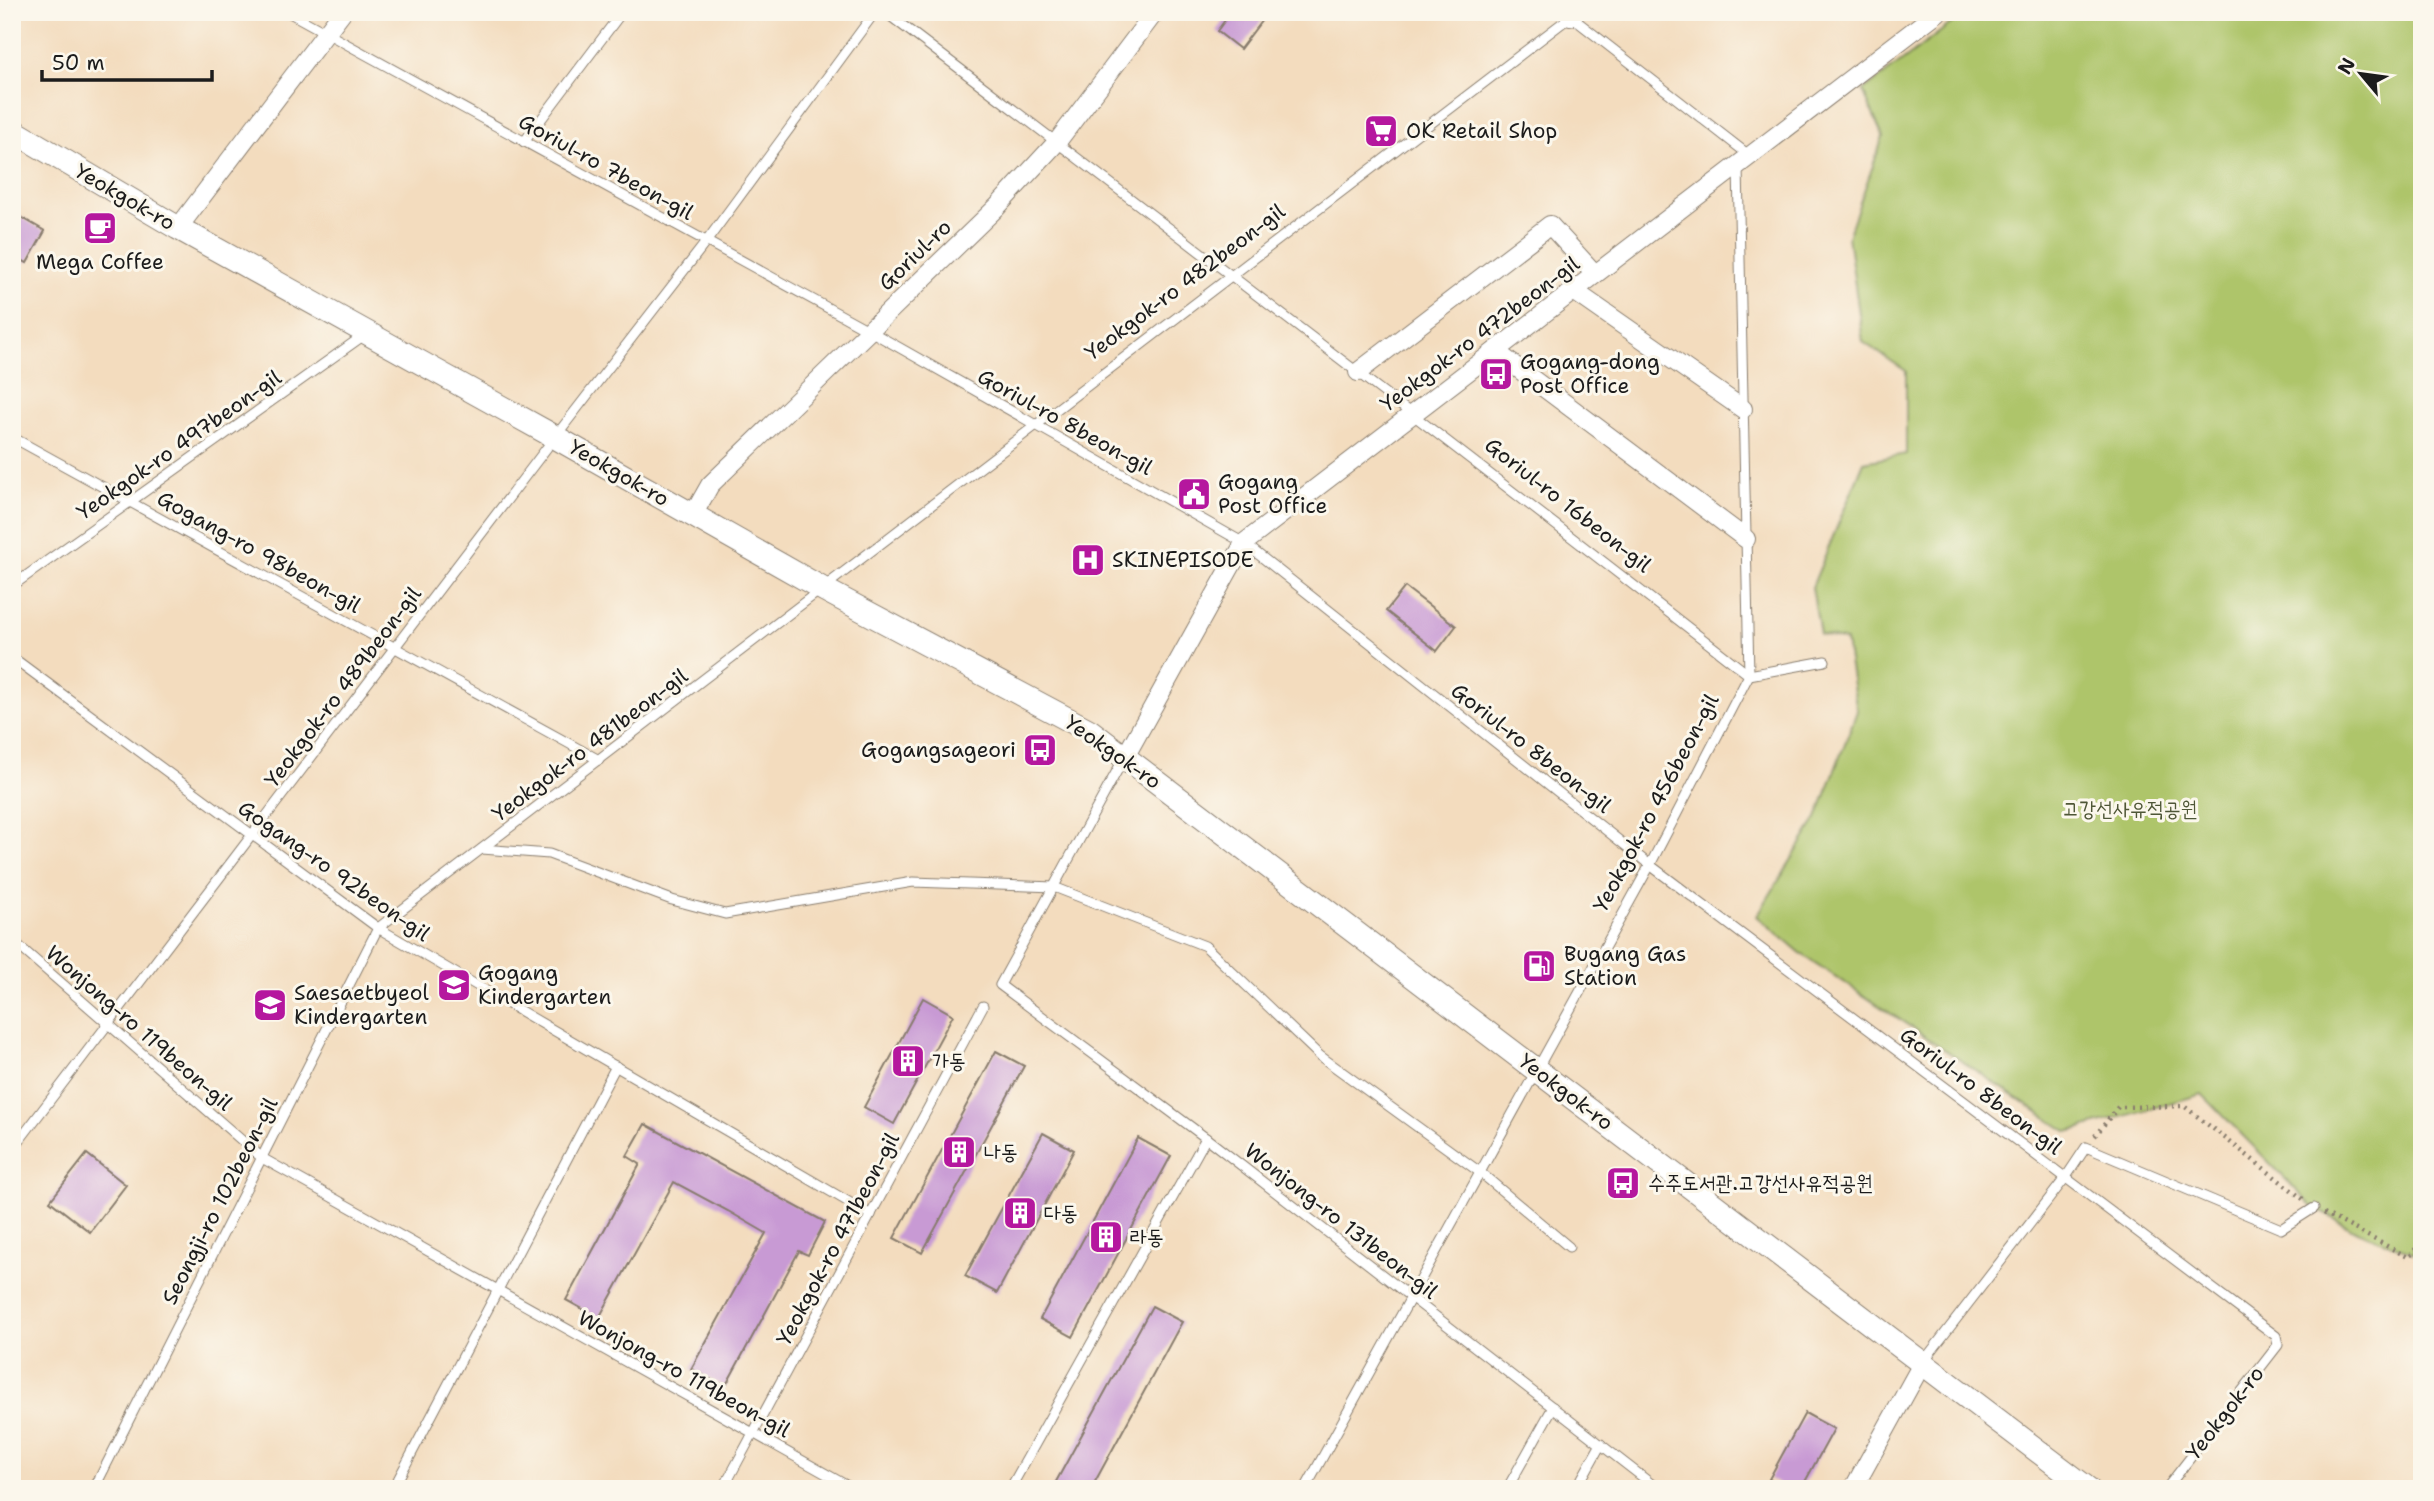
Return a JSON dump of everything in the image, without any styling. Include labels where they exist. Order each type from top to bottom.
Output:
[{"type":"street","points":[[178,228],[342,12]]},
{"type":"street","name":"Goriul-ro","points":[[693,515],[710,485],[997,207],[1057,142],[1155,12]]},
{"type":"street","name":"Yeokgok-ro 472beon-gil","points":[[1125,757],[1244,543],[1938,12]]},
{"type":"street","name":"Yeokgok-ro","points":[[12,131],[178,228],[823,589],[1090,731],[2088,1489]]},
{"type":"street","points":[[1358,372],[1550,225],[1595,274]]},
{"type":"street","points":[[1574,291],[1743,409]]},
{"type":"street","points":[[1495,351],[1746,539]]},
{"type":"street","points":[[1853,1489],[1923,1362]]},
{"type":"lane","name":"Goriul-ro 7beon-gil","points":[[288,12],[870,331]]},
{"type":"lane","points":[[524,142],[622,12]]},
{"type":"lane","name":"Yeokgok-ro 489beon-gil","points":[[12,1150],[706,242],[875,12]]},
{"type":"lane","name":"Goriul-ro 16beon-gil","points":[[886,12],[1413,414],[1749,675]]},
{"type":"lane","points":[[1570,14],[1744,161]]},
{"type":"lane","name":"Yeokgok-ro 482beon-gil","points":[[823,589],[1570,14]]},
{"type":"lane","name":"Yeokgok-ro 456beon-gil","points":[[1305,1489],[1538,1071],[1749,675],[1743,409],[1744,161]]},
{"type":"lane","name":"Goriul-ro 8beon-gil","points":[[870,331],[1244,543],[1650,865],[2276,1336]]},
{"type":"lane","name":"Yeokgok-ro 497beon-gil","points":[[12,586],[367,333]]},
{"type":"lane","name":"Gogang-ro 98beon-gil","points":[[12,437],[599,760]]},
{"type":"lane","name":"Yeokgok-ro 481beon-gil","points":[[378,928],[823,589]]},
{"type":"lane","name":"Gogang-ro 92beon-gil","points":[[12,657],[378,928],[871,1215]]},
{"type":"lane","points":[[1749,675],[1825,661]]},
{"type":"lane","points":[[1054,887],[1125,757]]},
{"type":"lane","points":[[482,849],[549,854],[672,901],[724,914],[913,882],[1054,887],[1205,946],[1320,1056],[1481,1174],[1569,1247]]},
{"type":"lane","name":"Wonjong-ro 131beon-gil","points":[[1054,887],[1000,985],[1206,1138],[1658,1489]]},
{"type":"lane","name":"Seongji-ro 102beon-gil","points":[[94,1489],[378,928]]},
{"type":"lane","name":"Wonjong-ro 119beon-gil","points":[[12,940],[262,1158],[853,1489]]},
{"type":"lane","name":"Yeokgok-ro 471beon-gil","points":[[723,1489],[984,1006]]},
{"type":"lane","points":[[393,1489],[616,1066]]},
{"type":"lane","points":[[1010,1489],[1206,1138]]},
{"type":"lane","points":[[1923,1362],[2066,1177],[2085,1147],[2281,1229],[2314,1208]]},
{"type":"lane","name":"Yeokgok-ro","points":[[2166,1489],[2278,1345],[2276,1336]]},
{"type":"lane","points":[[1507,1489],[1553,1407]]},
{"type":"lane","points":[[1576,1489],[1601,1444]]},
{"type":"path","points":[[2085,1147],[2118,1107],[2184,1106],[2314,1208],[2408,1257],[2414,1253],[2422,1228]]},
{"type":"green space","name":"고강선사유적공원","points":[[1966,12],[2422,12],[2422,1229],[2414,1253],[2357,1231],[2314,1208],[2202,1094],[2068,1132],[1803,955],[1757,916],[1817,818],[1857,711],[1846,641],[1820,635],[1812,587],[1864,462],[1906,454],[1906,371],[1863,342],[1848,236],[1883,137],[1863,91]]},
{"type":"building","points":[[1231,12],[1268,12],[1240,49],[1217,31]]},
{"type":"building","points":[[12,212],[45,231],[27,263],[12,254]]},
{"type":"building","points":[[1405,587],[1456,626],[1437,651],[1386,611]]},
{"type":"building","name":"가동","points":[[923,998],[953,1015],[894,1124],[864,1107]]},
{"type":"building","name":"나동","points":[[996,1051],[1024,1066],[922,1253],[894,1238]]},
{"type":"building","points":[[645,1124],[825,1222],[808,1255],[799,1251],[725,1387],[691,1369],[766,1233],[728,1211],[674,1182],[599,1318],[566,1300],[640,1164],[627,1156]]},
{"type":"building","name":"다동","points":[[1043,1133],[1074,1150],[997,1293],[965,1276]]},
{"type":"building","name":"라동","points":[[1138,1138],[1171,1156],[1073,1337],[1040,1319]]},
{"type":"building","points":[[87,1154],[126,1185],[90,1232],[50,1201]]},
{"type":"building","points":[[1152,1306],[1182,1322],[1091,1489],[1052,1489]]},
{"type":"building","points":[[1805,1413],[1834,1429],[1801,1489],[1787,1489],[1769,1479]]},
{"type":"place","name":"OK Retail Shop","points":[[1381,131]]},
{"type":"place","name":"Mega Coffee","points":[[100,228]]},
{"type":"place","name":"Gogang-dong Post Office","points":[[1496,374]]},
{"type":"place","name":"Gogang Post Office","points":[[1194,494]]},
{"type":"place","name":"SKINEPISODE","points":[[1088,560]]},
{"type":"place","name":"Gogangsageori","points":[[1040,750]]},
{"type":"place","name":"Bugang Gas Station","points":[[1539,966]]},
{"type":"place","name":"Gogang Kindergarten","points":[[454,985]]},
{"type":"place","name":"Saesaetbyeol Kindergarten","points":[[270,1005]]},
{"type":"place","name":"가동","points":[[908,1061]]},
{"type":"place","name":"나동","points":[[959,1152]]},
{"type":"place","name":"수주도서관.고강선사유적공원","points":[[1623,1183]]},
{"type":"place","name":"다동","points":[[1020,1213]]},
{"type":"place","name":"라동","points":[[1106,1237]]}]
